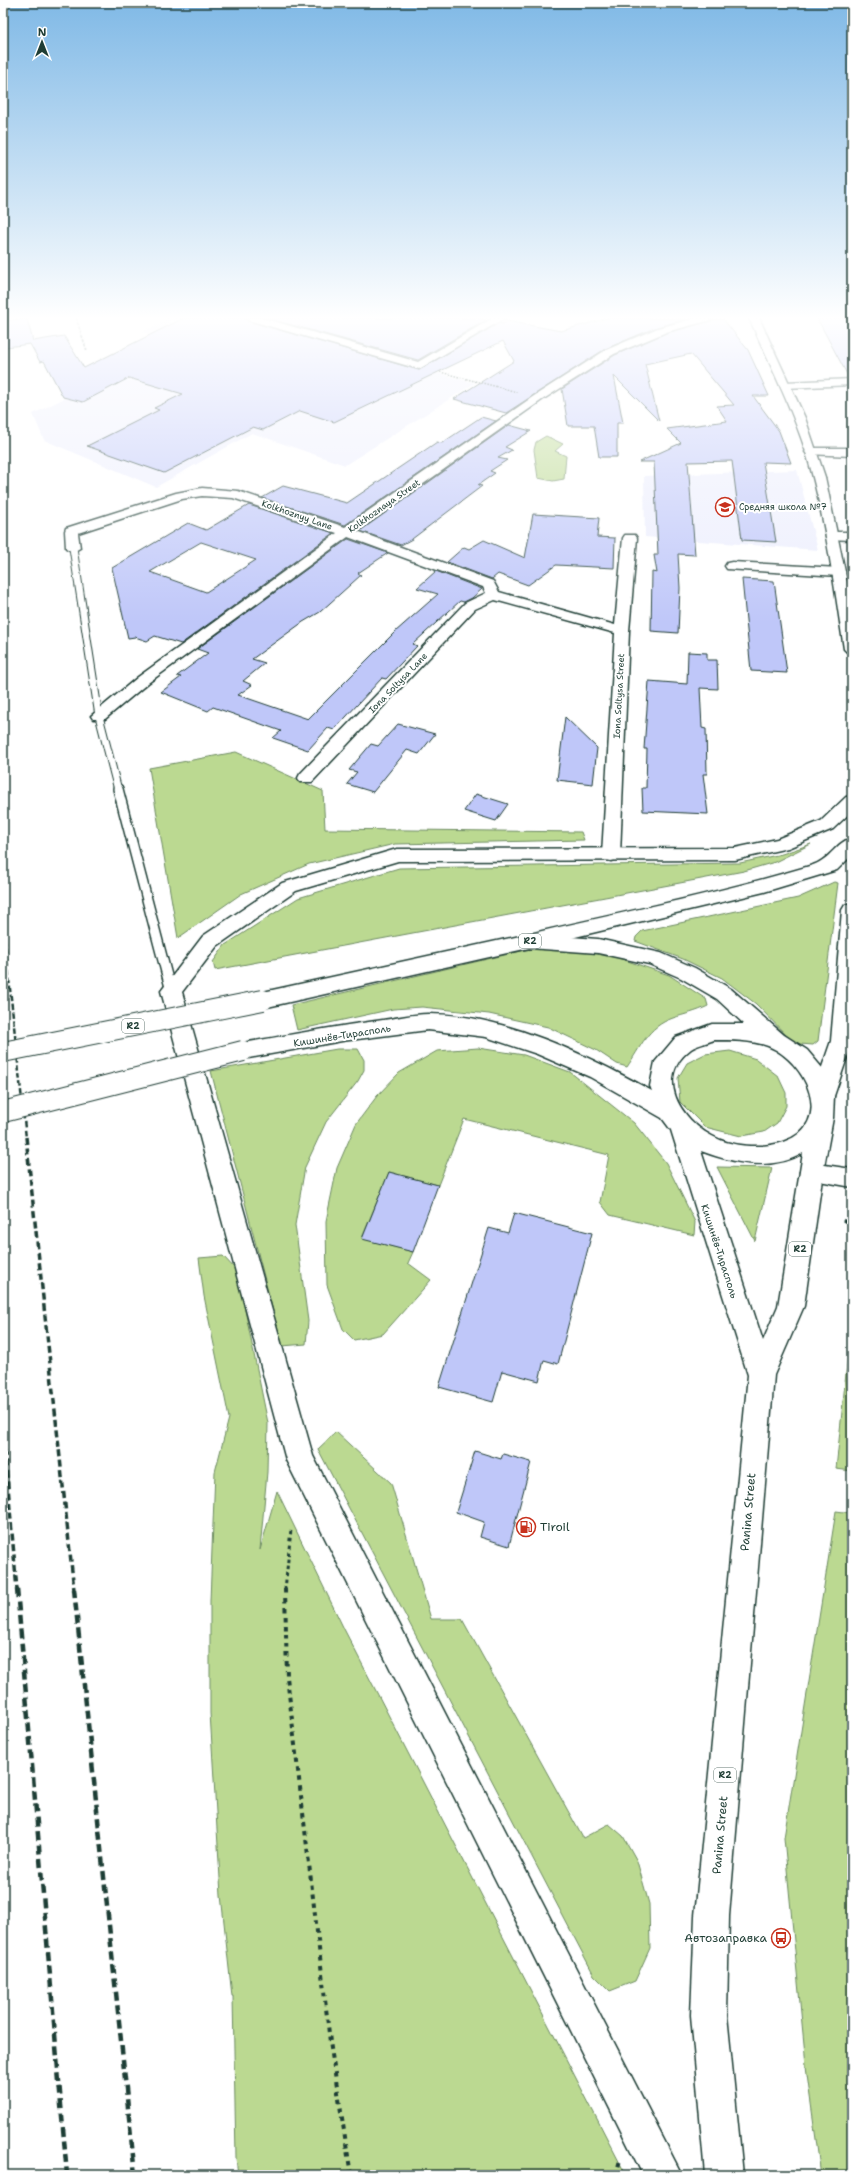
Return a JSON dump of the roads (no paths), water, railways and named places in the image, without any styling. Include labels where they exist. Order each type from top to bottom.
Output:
[{"type":"main road","points":[[798,420],[811,452],[832,536],[852,649]]},
{"type":"main road","points":[[663,2175],[300,1460],[171,991],[210,941],[289,887],[397,855],[611,855],[742,853],[782,844],[827,824],[852,801]]},
{"type":"main road","points":[[529,941],[757,888],[830,866],[852,844]]},
{"type":"main road","points":[[776,1041],[744,1032],[712,1032],[684,1043],[666,1062],[661,1086],[676,1119],[704,1143],[732,1153],[762,1155],[789,1150],[810,1137],[822,1107],[842,1041],[852,910]]},
{"type":"main road","name":"R2","points":[[3,1052],[263,1000],[529,941],[598,946],[654,958],[688,973],[724,994],[776,1041],[799,1056],[815,1075],[822,1107],[791,1306],[761,1375]]},
{"type":"main road","name":"Кишинёв-Тирасполь","points":[[3,1112],[243,1051],[342,1033],[428,1022],[487,1029],[545,1048],[598,1071],[676,1119],[761,1375]]},
{"type":"main road","name":"Panina Street","points":[[724,2175],[709,2015],[712,1916],[761,1375]]},
{"type":"street","name":"Kolkhoznaya Street","points":[[99,716],[143,680],[347,532],[507,420]]},
{"type":"street","points":[[811,452],[852,452]]},
{"type":"street","name":"Kolkhoznyy Lane","points":[[73,548],[71,531],[180,496],[202,492],[234,494],[347,532],[488,584],[494,595]]},
{"type":"street","points":[[832,536],[852,536]]},
{"type":"street","name":"Iona Soltysa Street","points":[[611,855],[622,631],[630,538]]},
{"type":"street","points":[[732,566],[839,572]]},
{"type":"street","points":[[494,595],[622,631]]},
{"type":"street","name":"Iona Soltysa Lane","points":[[306,778],[470,606],[494,595]]},
{"type":"street","points":[[812,1172],[852,1178]]},
{"type":"lane","points":[[73,548],[99,716],[171,991]]},
{"type":"railway","points":[[3,923],[26,1138]]},
{"type":"railway","points":[[26,1137],[74,1590]]},
{"type":"railway","points":[[3,1429],[17,1590]]},
{"type":"railway","points":[[17,1589],[67,2175]]},
{"type":"railway","points":[[74,1589],[135,2175]]},
{"type":"place","name":"Средняя школа №7","points":[[725,507]]},
{"type":"place","name":"Tiroil","points":[[526,1527]]},
{"type":"place","name":"Автозаправка","points":[[781,1938]]}]
